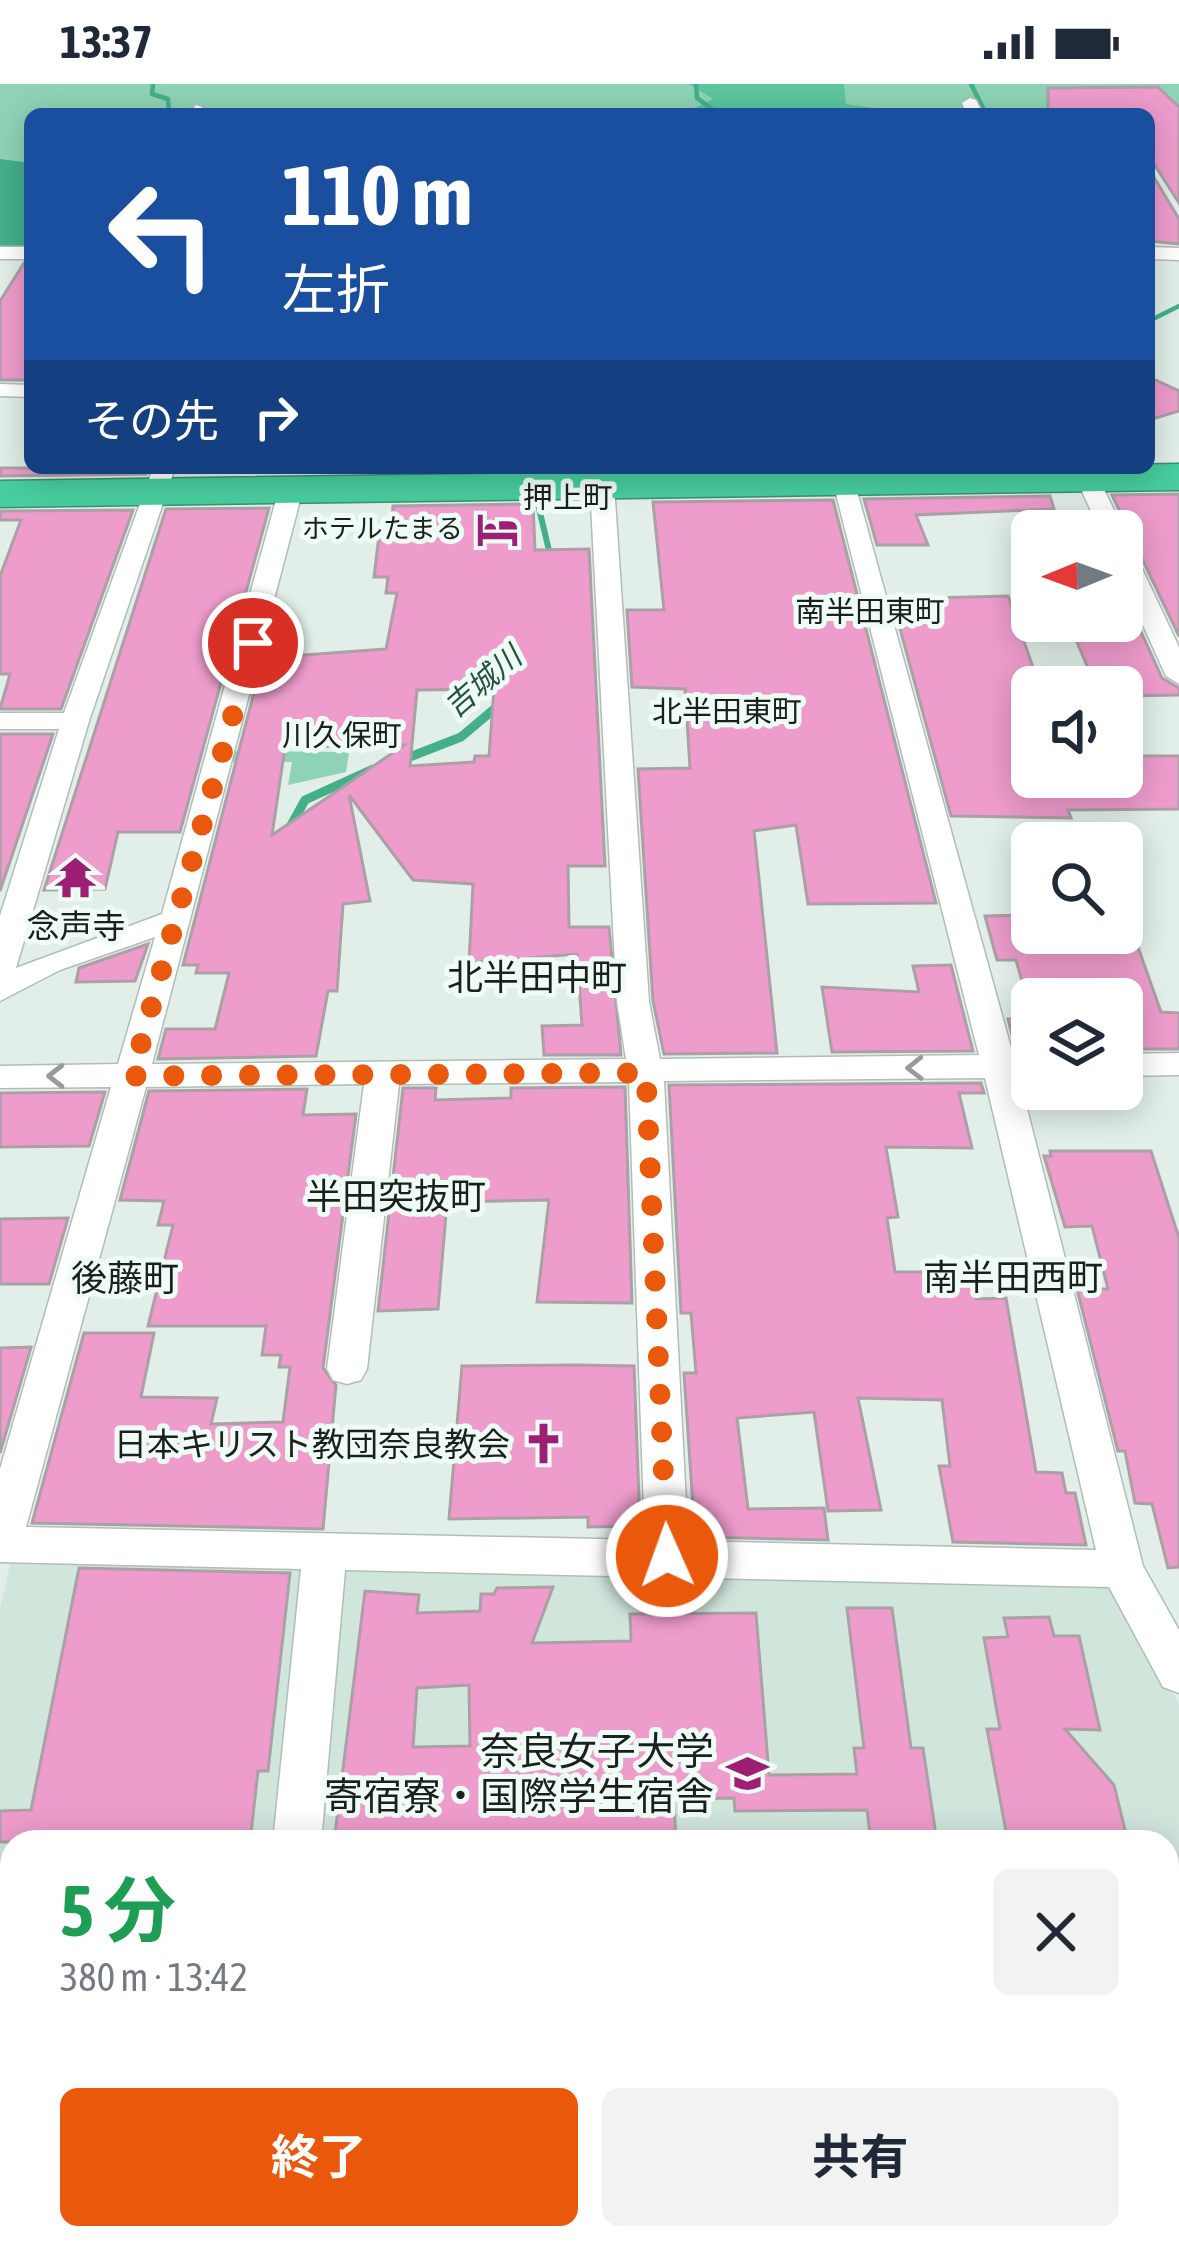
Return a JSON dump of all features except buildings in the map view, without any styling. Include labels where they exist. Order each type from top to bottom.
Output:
[{"type":"highway","points":[[0,494],[160,479],[291,489],[602,485],[758,476],[845,482],[1179,477]]},
{"type":"street","points":[[1092,475],[1104,510]]},
{"type":"street","points":[[0,968],[8,920],[160,479]]},
{"type":"street","points":[[845,482],[1011,1049]]},
{"type":"street","points":[[602,485],[633,1002],[646,1073],[667,1556]]},
{"type":"street","points":[[291,489],[246,671],[0,1544],[1122,1569]]},
{"type":"street","points":[[1143,598],[1179,676]]},
{"type":"street","points":[[0,721],[75,721]]},
{"type":"street","points":[[0,991],[49,963],[172,921]]},
{"type":"street","points":[[1143,1064],[1179,1064]]},
{"type":"street","points":[[0,1077],[1011,1066]]},
{"type":"street","points":[[346,1369],[383,1073]]},
{"type":"street","points":[[1025,1110],[1122,1569],[1179,1673]]},
{"type":"street","points":[[298,1830],[325,1550]]},
{"type":"shaded area","points":[[0,84],[1179,84],[1179,109],[1155,110],[24,108],[24,250],[0,250]]},
{"type":"shaded area","points":[[689,84],[844,84],[846,104],[873,108],[694,108],[713,99]]},
{"type":"shaded area","points":[[0,159],[24,162],[24,248],[0,248]]},
{"type":"shaded area","points":[[229,751],[349,752],[346,772],[288,785],[292,762],[226,762]]},
{"type":"shaded area","points":[[11,1561],[299,1565],[312,1574],[283,1830],[0,1830],[0,1608]]},
{"type":"shaded area","name":"奈良女子大学 寄宿寮・国際学生宿舎","points":[[350,1563],[1109,1582],[1124,1597],[1179,1705],[1179,1830],[311,1830],[336,1573]]},
{"type":"waterway","points":[[153,84],[152,94],[168,99],[169,108]]},
{"type":"waterway","points":[[696,84],[697,98],[711,108]]},
{"type":"waterway","points":[[971,84],[983,108]]},
{"type":"waterway","name":"吉城川","points":[[1155,318],[1179,306]]},
{"type":"waterway","name":"吉城川","points":[[545,474],[537,500],[552,563]]},
{"type":"waterway","name":"吉城川","points":[[402,760],[461,737],[499,705]]},
{"type":"waterway","name":"吉城川","points":[[289,829],[305,800],[373,769]]},
{"type":"place","name":"ホテルたまる","points":[[497,529]]},
{"type":"place","name":"念声寺","points":[[76,878]]},
{"type":"place","name":"日本キリスト教団奈良教会","points":[[544,1444]]},
{"type":"place","name":"奈良女子大学 寄宿寮・国際学生宿舎","points":[[748,1773]]},
{"type":"district","name":"押上町","points":[[568,498]]},
{"type":"district","name":"南半田東町","points":[[870,612]]},
{"type":"district","name":"北半田東町","points":[[727,712]]},
{"type":"district","name":"川久保町","points":[[342,736]]},
{"type":"district","name":"北半田中町","points":[[537,977]]},
{"type":"district","name":"半田突抜町","points":[[396,1196]]},
{"type":"district","name":"南半田西町","points":[[1013,1277]]},
{"type":"district","name":"後藤町","points":[[125,1278]]},
{"type":"route","points":[[253,643],[132,1076],[646,1073],[667,1556]]}]
